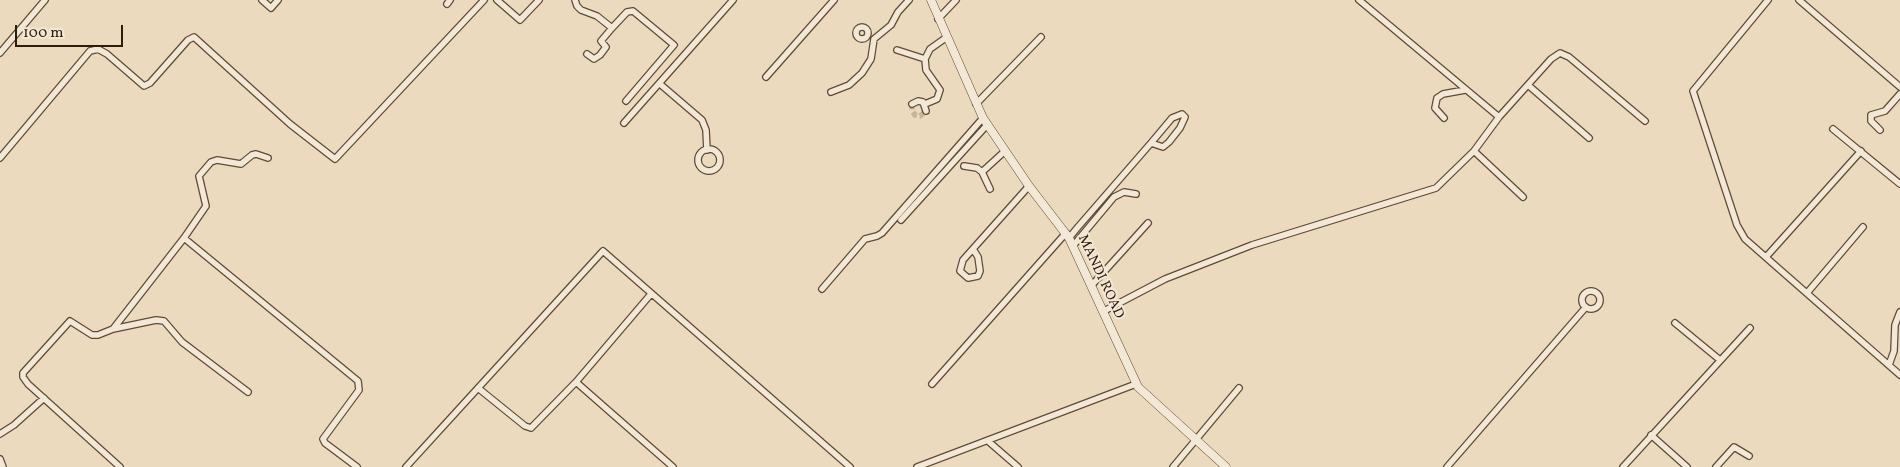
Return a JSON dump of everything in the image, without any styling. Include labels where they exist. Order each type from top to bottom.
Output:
[{"type":"street","points":[[0,54],[45,0]]},
{"type":"street","points":[[262,0],[271,8],[278,0]]},
{"type":"street","points":[[0,158],[90,51],[98,49],[107,54],[144,86],[150,83],[188,40],[194,37],[290,124],[335,159],[484,0]]},
{"type":"street","points":[[497,0],[520,20],[539,0]]},
{"type":"street","points":[[575,0],[581,10],[597,16],[612,28]]},
{"type":"street","points":[[624,123],[733,0]]},
{"type":"street","points":[[766,76],[834,0]]},
{"type":"street","points":[[832,92],[849,85],[862,73],[871,59],[874,39],[891,25],[898,12],[909,0]]},
{"type":"street","name":"MANDI ROAD","points":[[931,0],[985,122],[1029,186],[1068,236],[1136,384],[1226,467]]},
{"type":"street","points":[[938,19],[956,0]]},
{"type":"street","points":[[1359,0],[1499,117]]},
{"type":"street","points":[[1768,0],[1692,91],[1737,225],[1745,239],[1900,375]]},
{"type":"street","points":[[1799,0],[1900,87]]},
{"type":"street","points":[[587,54],[594,59],[600,55],[606,47],[601,41],[627,12],[632,11],[674,45],[626,101]]},
{"type":"street","points":[[867,35],[874,39]]},
{"type":"street","points":[[924,104],[937,99],[940,90],[926,70],[924,59],[930,49],[947,37]]},
{"type":"street","points":[[976,104],[1041,37]]},
{"type":"street","points":[[897,50],[924,59]]},
{"type":"street","points":[[1104,311],[1165,279],[1252,245],[1430,191],[1442,184],[1474,151],[1499,117],[1551,59],[1562,54],[1645,121]]},
{"type":"street","points":[[660,84],[702,120],[706,130],[708,150]]},
{"type":"street","points":[[1528,85],[1589,138]]},
{"type":"street","points":[[639,87],[649,96]]},
{"type":"street","points":[[1444,118],[1435,108],[1434,104],[1437,98],[1443,94],[1465,90]]},
{"type":"street","points":[[1880,130],[1870,121],[1871,115],[1885,111],[1900,94]]},
{"type":"street","points":[[912,104],[918,101],[924,104],[926,111]]},
{"type":"street","points":[[932,384],[1068,236],[1172,118],[1182,114],[1185,117],[1180,128],[1163,147],[1151,143]]},
{"type":"street","points":[[900,220],[985,122]]},
{"type":"street","points":[[822,289],[865,239],[877,236],[882,232],[985,122]]},
{"type":"street","points":[[1833,129],[1900,184]]},
{"type":"street","points":[[982,172],[1005,151]]},
{"type":"street","points":[[1474,151],[1523,197]]},
{"type":"street","points":[[1766,257],[1861,152]]},
{"type":"street","points":[[112,329],[184,238],[206,206],[198,176],[209,164],[217,160],[241,164],[254,154],[268,158]]},
{"type":"street","points":[[964,166],[977,168],[982,172],[990,189]]},
{"type":"street","points":[[973,249],[978,257],[980,271],[974,278],[968,278],[964,276],[960,266],[973,249],[1029,186]]},
{"type":"street","points":[[1073,246],[1114,197],[1124,192],[1136,194]]},
{"type":"street","points":[[1092,285],[1148,222]]},
{"type":"street","points":[[1806,292],[1863,227]]},
{"type":"street","points":[[184,238],[358,381],[359,386],[355,396],[323,439],[325,443],[356,467]]},
{"type":"street","points":[[406,467],[601,252],[606,254],[850,467]]},
{"type":"street","points":[[478,388],[529,428],[576,382],[651,294]]},
{"type":"street","points":[[1447,467],[1586,307]]},
{"type":"street","points":[[1889,365],[1894,351],[1895,325],[1900,312]]},
{"type":"street","points":[[120,467],[25,380],[23,373],[70,321],[92,335],[156,320],[164,321],[182,342],[248,392]]},
{"type":"street","points":[[1675,323],[1720,360]]},
{"type":"street","points":[[1623,467],[1750,328]]},
{"type":"street","points":[[576,382],[673,467]]},
{"type":"street","points":[[917,467],[1136,384]]},
{"type":"street","points":[[1173,467],[1239,388]]},
{"type":"street","points":[[0,434],[14,426],[44,398]]},
{"type":"street","points":[[1651,435],[1687,467]]},
{"type":"street","points":[[988,441],[1018,467]]},
{"type":"street","points":[[1716,467],[1734,447],[1750,456]]},
{"type":"street","points":[[0,459],[3,467]]},
{"type":"tunnel","points":[[912,104],[912,111],[915,115],[920,116],[926,111]]}]
